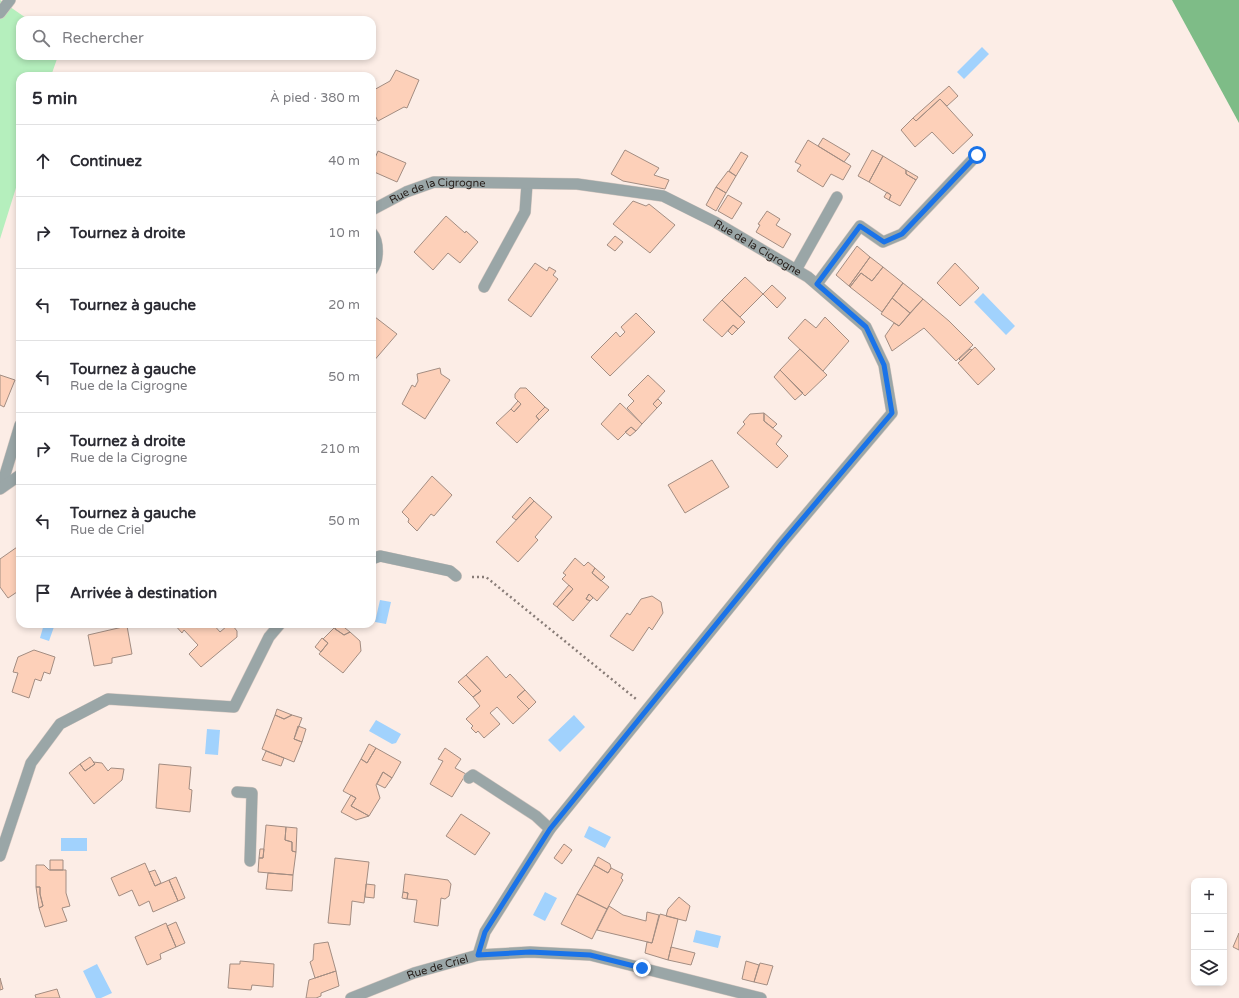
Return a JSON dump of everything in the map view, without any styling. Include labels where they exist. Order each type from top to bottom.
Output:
[{"type":"street","points":[[0,13],[10,0]]},
{"type":"street","points":[[817,284],[860,226],[884,242],[902,234],[977,155]]},
{"type":"street","name":"Rue de la Cigrogne","points":[[376,208],[406,192],[434,182],[577,184],[663,196],[715,222],[796,270],[817,284],[866,327],[884,365],[892,413],[782,543],[649,709],[550,829],[485,932],[478,955]]},
{"type":"street","points":[[484,288],[525,212],[527,184]]},
{"type":"street","points":[[796,270],[836,197]]},
{"type":"street","points":[[376,238],[376,264]]},
{"type":"street","points":[[0,488],[16,438]]},
{"type":"street","points":[[0,488],[16,478]]},
{"type":"street","points":[[376,558],[380,556],[450,571],[456,576]]},
{"type":"street","points":[[0,856],[31,763],[60,724],[108,699],[234,707],[269,636],[276,628]]},
{"type":"street","points":[[469,778],[473,775],[536,816],[550,829]]},
{"type":"street","points":[[237,792],[252,793],[250,861]]},
{"type":"street","name":"Rue de Criel","points":[[351,998],[414,973],[478,955],[530,952],[590,955],[762,998]]},
{"type":"path","points":[[456,576],[486,577],[649,709]]},
{"type":"green space","points":[[0,0],[23,16],[16,16],[16,60],[57,60],[52,72],[16,72],[16,188],[0,239]]},
{"type":"green space","points":[[1172,0],[1239,0],[1239,123]]},
{"type":"water","points":[[982,47],[989,54],[964,79],[957,72]]},
{"type":"water","points":[[983,293],[1015,326],[1006,335],[974,302]]},
{"type":"water","points":[[380,600],[391,602],[386,624],[376,622]]},
{"type":"water","points":[[43,628],[54,628],[49,641],[40,638]]},
{"type":"water","points":[[574,715],[585,727],[560,752],[548,740]]},
{"type":"water","points":[[376,720],[401,734],[396,743],[392,744],[369,731]]},
{"type":"water","points":[[207,729],[220,730],[218,755],[205,754]]},
{"type":"water","points":[[589,826],[611,837],[605,848],[584,837]]},
{"type":"water","points":[[61,838],[87,838],[87,851],[61,851]]},
{"type":"water","points":[[545,892],[557,898],[545,921],[533,915]]},
{"type":"water","points":[[696,930],[721,936],[718,948],[693,942]]},
{"type":"water","points":[[97,964],[112,993],[101,998],[96,998],[83,971]]},
{"type":"building","points":[[396,70],[419,80],[407,108],[404,107],[378,121],[376,117],[376,89],[390,81]]},
{"type":"building","points":[[949,86],[958,96],[947,106],[940,99],[916,121],[913,118]]},
{"type":"building","points":[[940,99],[973,135],[953,154],[932,132],[915,147],[901,130],[913,118],[916,121]]},
{"type":"building","points":[[823,138],[850,154],[844,162],[818,146]]},
{"type":"building","points":[[808,140],[851,166],[843,180],[831,174],[823,187],[797,171],[801,165],[795,162]]},
{"type":"building","points":[[625,150],[659,168],[654,175],[669,180],[665,189],[623,181],[611,174]]},
{"type":"building","points":[[872,150],[883,156],[869,182],[858,176]]},
{"type":"building","points":[[378,151],[406,163],[397,182],[376,173],[376,156]]},
{"type":"building","points":[[741,152],[748,156],[736,176],[729,171]]},
{"type":"building","points":[[883,156],[906,170],[906,174],[916,180],[900,206],[889,200],[891,195],[869,182]]},
{"type":"building","points":[[906,170],[918,177],[916,180],[906,174]]},
{"type":"building","points":[[728,171],[736,176],[726,193],[716,187]]},
{"type":"building","points":[[716,187],[726,193],[716,211],[706,205]]},
{"type":"building","points":[[887,192],[891,195],[889,200],[884,197]]},
{"type":"building","points":[[728,195],[742,203],[732,219],[718,211]]},
{"type":"building","points":[[633,201],[646,206],[649,204],[675,225],[650,253],[613,224]]},
{"type":"building","points":[[767,211],[780,219],[776,225],[791,234],[783,248],[756,232],[760,225],[758,224]]},
{"type":"building","points":[[446,216],[465,233],[466,231],[478,242],[460,263],[448,253],[433,270],[414,252]]},
{"type":"building","points":[[615,236],[623,242],[615,251],[607,245]]},
{"type":"building","points":[[857,246],[870,257],[849,286],[836,275]]},
{"type":"building","points":[[870,257],[883,267],[872,281],[861,273],[850,287],[849,286]]},
{"type":"building","points":[[535,263],[547,271],[549,267],[556,271],[553,275],[558,279],[531,317],[508,300]]},
{"type":"building","points":[[955,263],[979,288],[960,306],[937,283]]},
{"type":"building","points":[[883,267],[903,283],[882,312],[850,287],[861,273],[872,281]]},
{"type":"building","points":[[745,277],[763,294],[740,317],[722,300]]},
{"type":"building","points":[[903,283],[923,299],[910,313],[892,298]]},
{"type":"building","points":[[772,285],[786,298],[777,308],[763,294]]},
{"type":"building","points":[[892,298],[910,313],[899,326],[881,314]]},
{"type":"building","points":[[923,299],[949,321],[973,345],[956,361],[924,328],[892,351],[885,336],[894,323],[899,326]]},
{"type":"building","points":[[722,300],[745,322],[738,329],[733,325],[722,337],[703,320]]},
{"type":"building","points":[[636,313],[655,332],[610,376],[591,357],[616,332],[620,337],[625,332],[621,327]]},
{"type":"building","points":[[825,317],[849,341],[823,371],[788,338],[805,319],[816,328]]},
{"type":"building","points":[[376,318],[397,334],[376,358]]},
{"type":"building","points":[[733,325],[738,329],[732,335],[728,331]]},
{"type":"building","points":[[975,347],[995,369],[978,385],[958,363]]},
{"type":"building","points":[[800,349],[827,375],[805,396],[780,370]]},
{"type":"building","points":[[970,349],[972,350],[961,361],[959,359]]},
{"type":"building","points":[[440,368],[441,374],[450,380],[425,419],[402,404],[412,385],[415,387],[418,381],[417,374]]},
{"type":"building","points":[[780,370],[803,393],[795,400],[774,377]]},
{"type":"building","points":[[0,375],[15,380],[4,407],[0,405]]},
{"type":"building","points":[[648,375],[665,391],[653,404],[657,408],[642,424],[627,408],[634,401],[628,395]]},
{"type":"building","points":[[520,388],[526,388],[545,407],[536,416],[539,420],[517,443],[496,423],[511,409],[514,412],[521,404],[515,398],[515,394]]},
{"type":"building","points":[[658,399],[662,403],[657,408],[653,404]]},
{"type":"building","points":[[518,401],[521,404],[514,412],[511,409]]},
{"type":"building","points":[[620,403],[642,424],[636,431],[631,427],[618,440],[601,424]]},
{"type":"building","points":[[545,407],[549,410],[539,420],[536,416]]},
{"type":"building","points":[[764,413],[764,421],[782,436],[776,444],[788,456],[777,468],[737,433],[745,424],[743,422],[750,414]]},
{"type":"building","points":[[764,413],[777,424],[773,428],[764,421]]},
{"type":"building","points":[[631,427],[636,431],[630,436],[625,432]]},
{"type":"building","points":[[712,460],[729,487],[685,513],[668,485]]},
{"type":"building","points":[[432,476],[452,495],[434,516],[431,514],[417,531],[408,522],[409,519],[402,512]]},
{"type":"building","points":[[530,497],[534,501],[516,520],[512,517]]},
{"type":"building","points":[[534,501],[552,517],[535,537],[538,540],[518,562],[496,542]]},
{"type":"building","points":[[16,548],[16,593],[8,598],[0,587],[0,559]]},
{"type":"building","points":[[575,558],[584,566],[588,562],[595,568],[592,573],[609,587],[597,601],[589,594],[586,599],[590,601],[573,621],[557,607],[573,589],[562,579],[566,575],[563,573]]},
{"type":"building","points":[[595,568],[605,577],[601,581],[592,573]]},
{"type":"building","points":[[569,585],[573,589],[557,607],[553,604]]},
{"type":"building","points":[[589,594],[593,598],[590,601],[586,599]]},
{"type":"building","points":[[652,596],[661,602],[663,613],[652,630],[649,627],[633,651],[610,636],[627,613],[630,615],[641,599]]},
{"type":"building","points":[[118,628],[127,628],[132,654],[112,658],[112,663],[94,666],[88,635]]},
{"type":"building","points":[[178,628],[216,628],[220,632],[225,628],[235,628],[237,631],[237,637],[201,667],[189,654],[198,645],[184,630],[182,633]]},
{"type":"building","points":[[334,628],[344,635],[350,632],[360,641],[361,651],[343,673],[319,654],[328,643],[323,639]]},
{"type":"building","points":[[345,628],[350,632],[344,635],[335,629]]},
{"type":"building","points":[[322,638],[328,643],[321,652],[315,647]]},
{"type":"building","points":[[34,650],[55,657],[50,674],[44,672],[41,681],[35,679],[29,698],[12,692],[18,673],[13,672],[18,657]]},
{"type":"building","points":[[487,656],[506,678],[510,674],[525,690],[517,697],[529,709],[513,724],[497,707],[490,713],[500,724],[484,738],[478,731],[476,733],[471,728],[473,726],[466,719],[480,706],[473,697],[481,691],[466,675]]},
{"type":"building","points":[[466,675],[481,691],[473,697],[458,682]]},
{"type":"building","points":[[525,690],[536,702],[529,709],[517,697]]},
{"type":"building","points":[[277,709],[292,715],[284,719],[275,715]]},
{"type":"building","points":[[275,715],[284,719],[292,715],[302,718],[294,739],[302,742],[294,762],[262,749]]},
{"type":"building","points":[[298,726],[306,729],[302,742],[294,739]]},
{"type":"building","points":[[369,744],[376,748],[367,763],[361,759]]},
{"type":"building","points":[[376,748],[401,762],[392,778],[383,772],[376,785],[380,798],[369,816],[351,806],[356,798],[343,791],[361,759],[367,763]]},
{"type":"building","points":[[445,748],[461,759],[455,768],[466,774],[452,797],[430,784],[443,761],[438,759]]},
{"type":"building","points":[[266,751],[284,758],[281,766],[262,760]]},
{"type":"building","points":[[90,757],[95,764],[85,771],[80,764]]},
{"type":"building","points":[[93,762],[102,763],[108,771],[111,768],[124,769],[122,780],[94,804],[69,773],[80,764],[85,771],[95,764]]},
{"type":"building","points":[[159,764],[191,767],[189,789],[192,790],[190,812],[156,808]]},
{"type":"building","points":[[383,772],[392,778],[385,788],[377,784]]},
{"type":"building","points":[[351,795],[356,798],[351,806],[369,816],[356,820],[341,812]]},
{"type":"building","points":[[461,814],[490,833],[475,855],[446,836]]},
{"type":"building","points":[[266,825],[286,827],[285,840],[292,842],[292,851],[296,852],[293,875],[258,872],[259,858],[263,858]]},
{"type":"building","points":[[286,827],[297,828],[296,852],[292,851],[292,842],[285,840]]},
{"type":"building","points":[[564,844],[572,850],[562,864],[554,858]]},
{"type":"building","points":[[260,849],[264,849],[263,858],[259,858]]},
{"type":"building","points":[[598,857],[610,864],[611,868],[608,873],[594,865]]},
{"type":"building","points":[[335,858],[369,862],[364,903],[352,901],[350,925],[328,923]]},
{"type":"building","points":[[50,860],[63,860],[63,870],[50,870]]},
{"type":"building","points":[[145,863],[155,886],[169,880],[178,901],[153,912],[149,901],[139,906],[132,890],[119,896],[111,878]]},
{"type":"building","points":[[36,865],[44,865],[49,870],[66,870],[66,893],[70,906],[62,908],[67,921],[45,927],[39,908],[43,906],[40,887],[36,887]]},
{"type":"building","points":[[594,865],[608,873],[611,868],[623,874],[621,878],[623,880],[607,909],[577,894]]},
{"type":"building","points":[[155,870],[161,883],[155,886],[149,872]]},
{"type":"building","points":[[268,873],[293,875],[292,891],[266,889]]},
{"type":"building","points":[[405,874],[448,880],[451,884],[449,896],[445,899],[441,898],[438,926],[414,922],[417,900],[407,899],[408,893],[403,892]]},
{"type":"building","points":[[176,877],[185,898],[178,901],[169,880]]},
{"type":"building","points":[[366,884],[375,885],[374,898],[365,897]]},
{"type":"building","points":[[36,887],[40,887],[43,906],[39,908]]},
{"type":"building","points":[[403,892],[408,893],[407,899],[402,898]]},
{"type":"building","points":[[577,894],[607,909],[592,939],[561,924]]},
{"type":"building","points":[[679,897],[690,906],[686,921],[666,916],[668,909]]},
{"type":"building","points":[[609,906],[623,915],[646,921],[647,912],[659,915],[652,943],[597,930]]},
{"type":"building","points":[[660,914],[678,919],[668,960],[645,953],[647,942],[652,943]]},
{"type":"building","points":[[176,922],[185,943],[176,947],[167,926]]},
{"type":"building","points":[[166,923],[176,947],[160,954],[161,959],[147,965],[135,937]]},
{"type":"building","points":[[1239,933],[1239,950],[1233,947]]},
{"type":"building","points":[[328,942],[336,971],[315,978],[310,962],[313,960],[314,944]]},
{"type":"building","points":[[671,947],[695,953],[691,965],[668,960]]},
{"type":"building","points":[[240,961],[274,964],[273,987],[252,985],[251,990],[228,988],[230,964],[240,964]]},
{"type":"building","points":[[746,961],[759,965],[754,982],[742,979]]},
{"type":"building","points":[[760,963],[773,966],[767,985],[754,982]]},
{"type":"building","points":[[336,971],[339,986],[321,993],[321,996],[316,998],[306,998],[309,980]]},
{"type":"building","points":[[0,978],[3,989],[0,990]]},
{"type":"building","points":[[57,989],[60,998],[36,998],[35,995]]},
{"type":"route","points":[[642,968],[590,955],[530,952],[478,955],[485,932],[550,829],[649,709],[782,543],[892,413],[884,365],[866,327],[817,284],[860,226],[884,242],[902,234],[977,155]]}]
